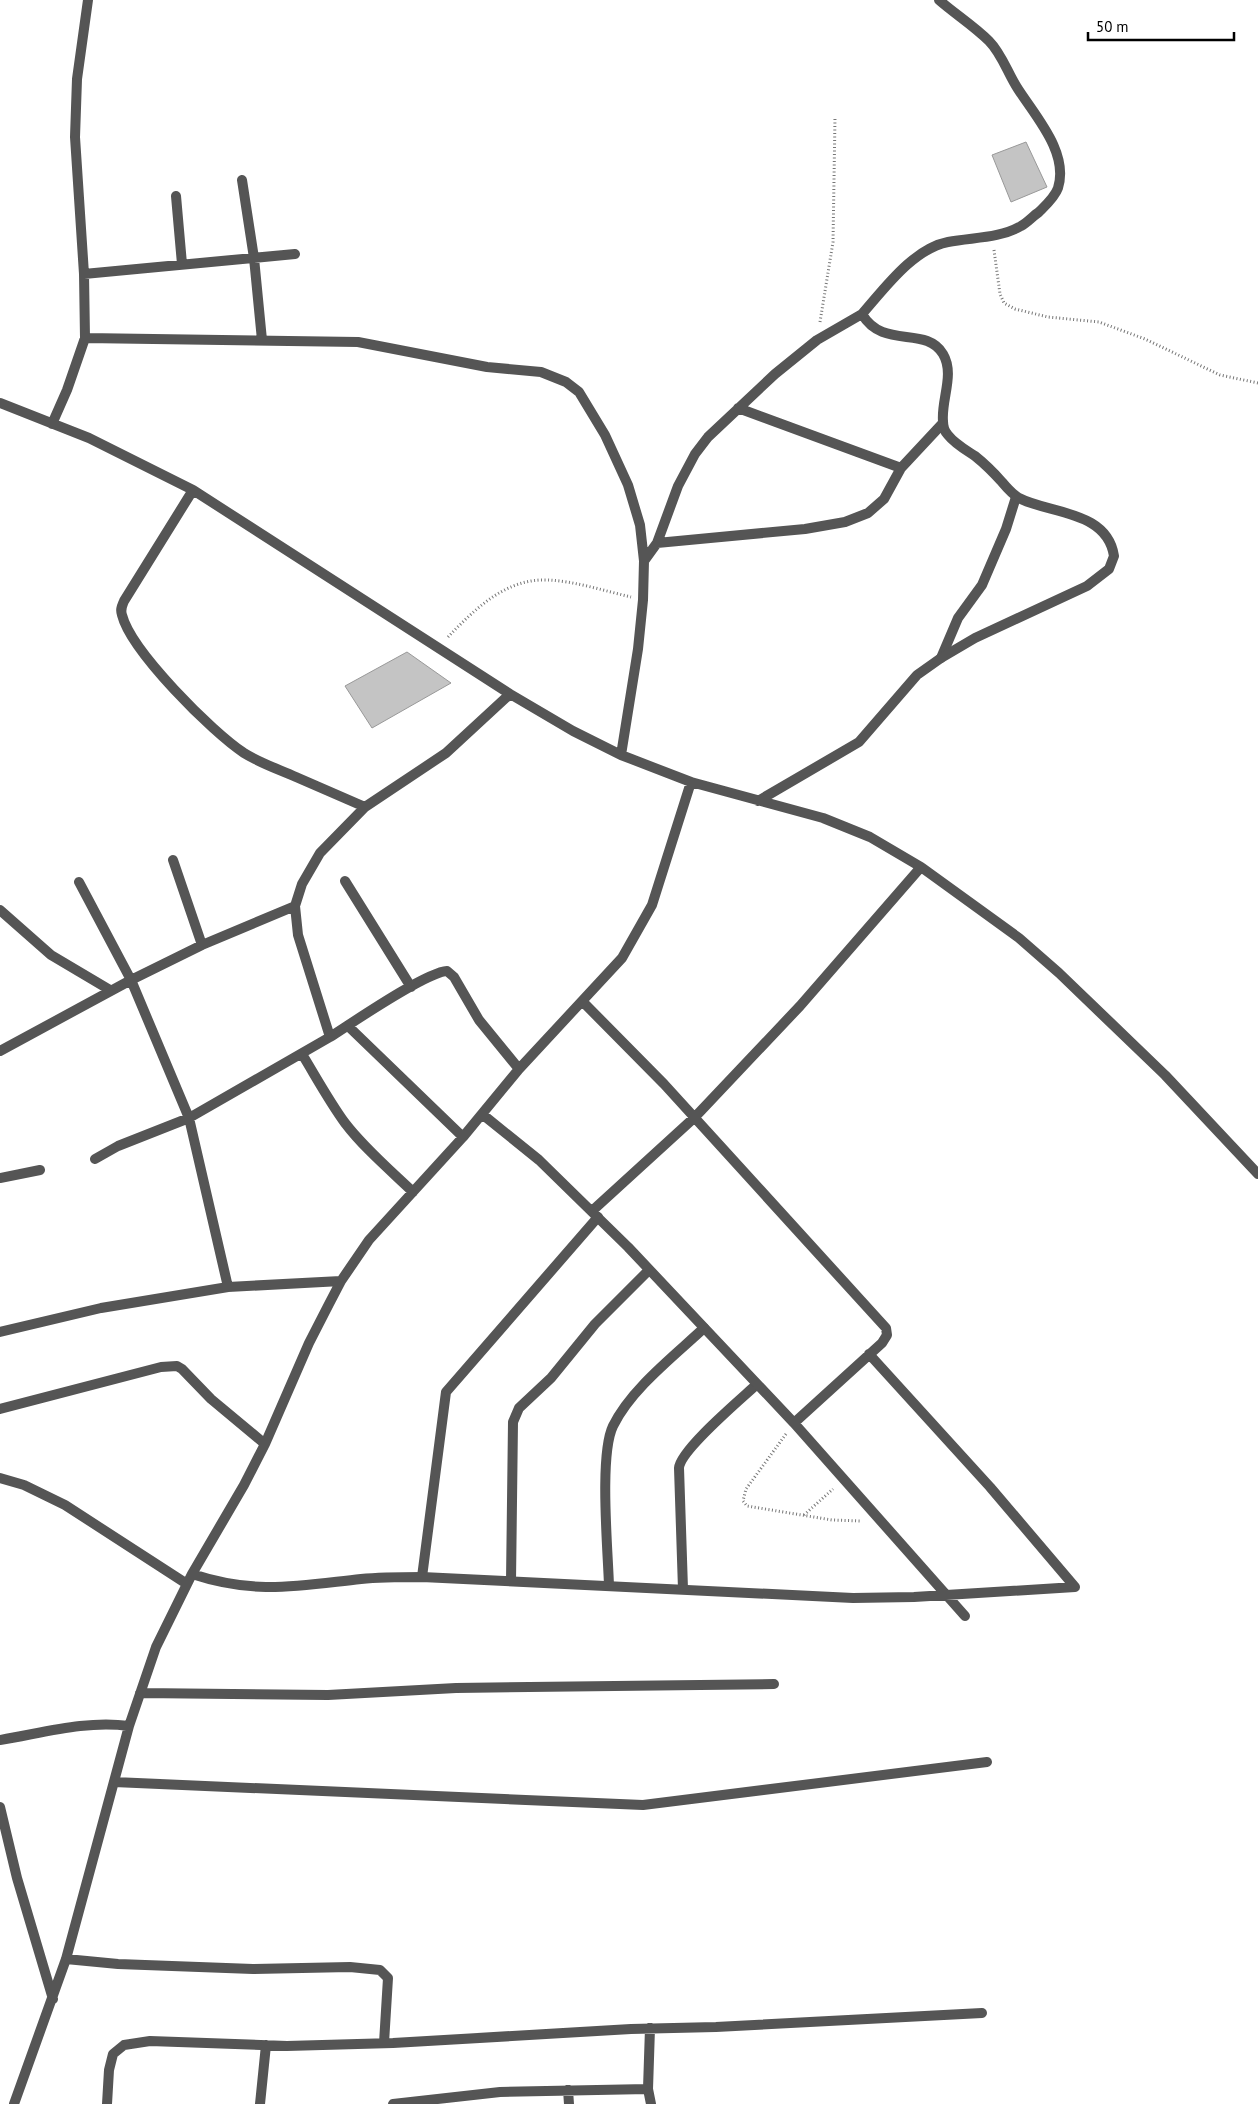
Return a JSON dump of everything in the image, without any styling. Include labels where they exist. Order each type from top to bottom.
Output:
[{"type":"street","points":[[52,424],[67,390],[85,338],[84,274],[75,137],[77,79],[88,0]]},
{"type":"street","points":[[644,561],[657,543],[678,486],[695,454],[708,437],[775,374],[817,340],[862,314],[917,256],[930,247],[946,242],[993,237],[1022,226],[1046,205],[1058,189],[1060,168],[1047,134],[1018,90],[991,42],[939,0]]},
{"type":"street","points":[[242,180],[254,258],[262,340]]},
{"type":"street","points":[[176,196],[182,264]]},
{"type":"street","points":[[84,274],[295,254]]},
{"type":"street","points":[[758,801],[859,742],[917,675],[941,658],[975,638],[1087,586],[1100,577],[1111,565],[1113,551],[1107,538],[1098,529],[1065,512],[1036,505],[1016,497],[988,467],[947,434],[943,423],[943,407],[947,387],[947,364],[944,355],[938,348],[926,340],[888,336],[866,321],[862,314]]},
{"type":"street","points":[[85,338],[358,342],[487,367],[542,372],[566,382],[578,392],[604,435],[628,484],[640,525],[644,561],[643,600],[638,649],[621,755]]},
{"type":"street","points":[[0,403],[89,438],[193,490],[510,694],[574,731],[621,755],[691,782],[823,818],[851,828],[902,854],[1019,938],[1059,973],[1165,1075],[1258,1174]]},
{"type":"street","points":[[738,408],[901,468]]},
{"type":"street","points":[[657,543],[805,529],[845,522],[868,513],[884,499],[901,468],[943,423]]},
{"type":"street","points":[[193,490],[124,601],[121,609],[127,629],[157,671],[224,738],[245,753],[267,765],[365,807]]},
{"type":"street","points":[[941,658],[958,618],[982,585],[1006,528],[1016,497]]},
{"type":"street","points":[[330,1037],[298,935],[295,906],[302,884],[320,853],[365,807],[446,753],[510,694]]},
{"type":"street","points":[[14,2104],[66,1959],[129,1726],[156,1647],[192,1574],[244,1486],[265,1444],[309,1343],[341,1281],[369,1240],[463,1137],[519,1069],[622,958],[652,905],[691,782]]},
{"type":"street","points":[[173,860],[202,945]]},
{"type":"street","points":[[422,1577],[446,1392],[595,1214],[695,1117],[800,1006],[921,867]]},
{"type":"street","points":[[79,882],[131,980],[188,1118],[228,1287]]},
{"type":"street","points":[[345,882],[411,987]]},
{"type":"street","points":[[0,1051],[110,990],[202,945],[295,906]]},
{"type":"street","points":[[0,910],[51,955],[110,990]]},
{"type":"street","points":[[95,1158],[118,1146],[188,1118],[302,1054],[411,987],[442,971],[450,973],[479,1020],[519,1069]]},
{"type":"street","points":[[583,1002],[695,1117],[883,1324],[887,1332],[885,1339],[794,1423]]},
{"type":"street","points":[[348,1026],[463,1137]]},
{"type":"street","points":[[302,1054],[326,1096],[346,1124],[371,1152],[413,1192]]},
{"type":"street","points":[[482,1114],[539,1160],[649,1270],[794,1423],[842,1480],[881,1521],[964,1616]]},
{"type":"street","points":[[0,1178],[40,1170]]},
{"type":"street","points":[[511,1581],[513,1422],[516,1412],[550,1378],[595,1324],[649,1270]]},
{"type":"street","points":[[0,1332],[101,1308],[228,1287],[341,1281]]},
{"type":"street","points":[[609,1586],[606,1476],[612,1428],[632,1398],[704,1328]]},
{"type":"street","points":[[192,1574],[228,1584],[269,1588],[300,1587],[369,1578],[422,1577],[853,1598],[946,1595],[1076,1587],[990,1487],[869,1354]]},
{"type":"street","points":[[0,1409],[161,1368],[177,1366],[265,1444]]},
{"type":"street","points":[[683,1589],[679,1468],[681,1459],[714,1424],[756,1385]]},
{"type":"street","points":[[0,1478],[24,1484],[65,1505],[187,1584]]},
{"type":"street","points":[[140,1693],[278,1695],[456,1688],[774,1684]]},
{"type":"street","points":[[0,1740],[96,1724],[129,1726]]},
{"type":"street","points":[[114,1782],[643,1805],[987,1762]]},
{"type":"street","points":[[0,1807],[17,1878],[53,1998]]},
{"type":"street","points":[[66,1959],[118,1964],[243,1968],[372,1968],[380,1970],[388,1978],[384,2043]]},
{"type":"street","points":[[107,2104],[112,2054],[124,2045],[150,2041],[266,2045],[384,2043],[650,2028],[735,2026],[982,2013]]},
{"type":"street","points":[[650,2028],[648,2089],[650,2104]]},
{"type":"street","points":[[260,2104],[266,2045]]},
{"type":"street","points":[[393,2104],[500,2092],[648,2089]]},
{"type":"street","points":[[568,2090],[569,2104]]},
{"type":"path","points":[[817,340],[833,242],[835,117]]},
{"type":"path","points":[[993,237],[1000,294],[1004,302],[1015,309],[1048,317],[1099,322],[1145,339],[1220,375],[1258,383]]},
{"type":"path","points":[[438,647],[486,602],[516,584],[532,580],[549,580],[643,600]]},
{"type":"path","points":[[794,1423],[746,1489],[743,1500],[746,1506],[832,1520],[881,1521]]},
{"type":"path","points":[[803,1515],[842,1480]]},
{"type":"building","points":[[1026,142],[1047,187],[1011,202],[992,155]]},
{"type":"building","points":[[407,652],[451,683],[372,728],[345,686]]}]
